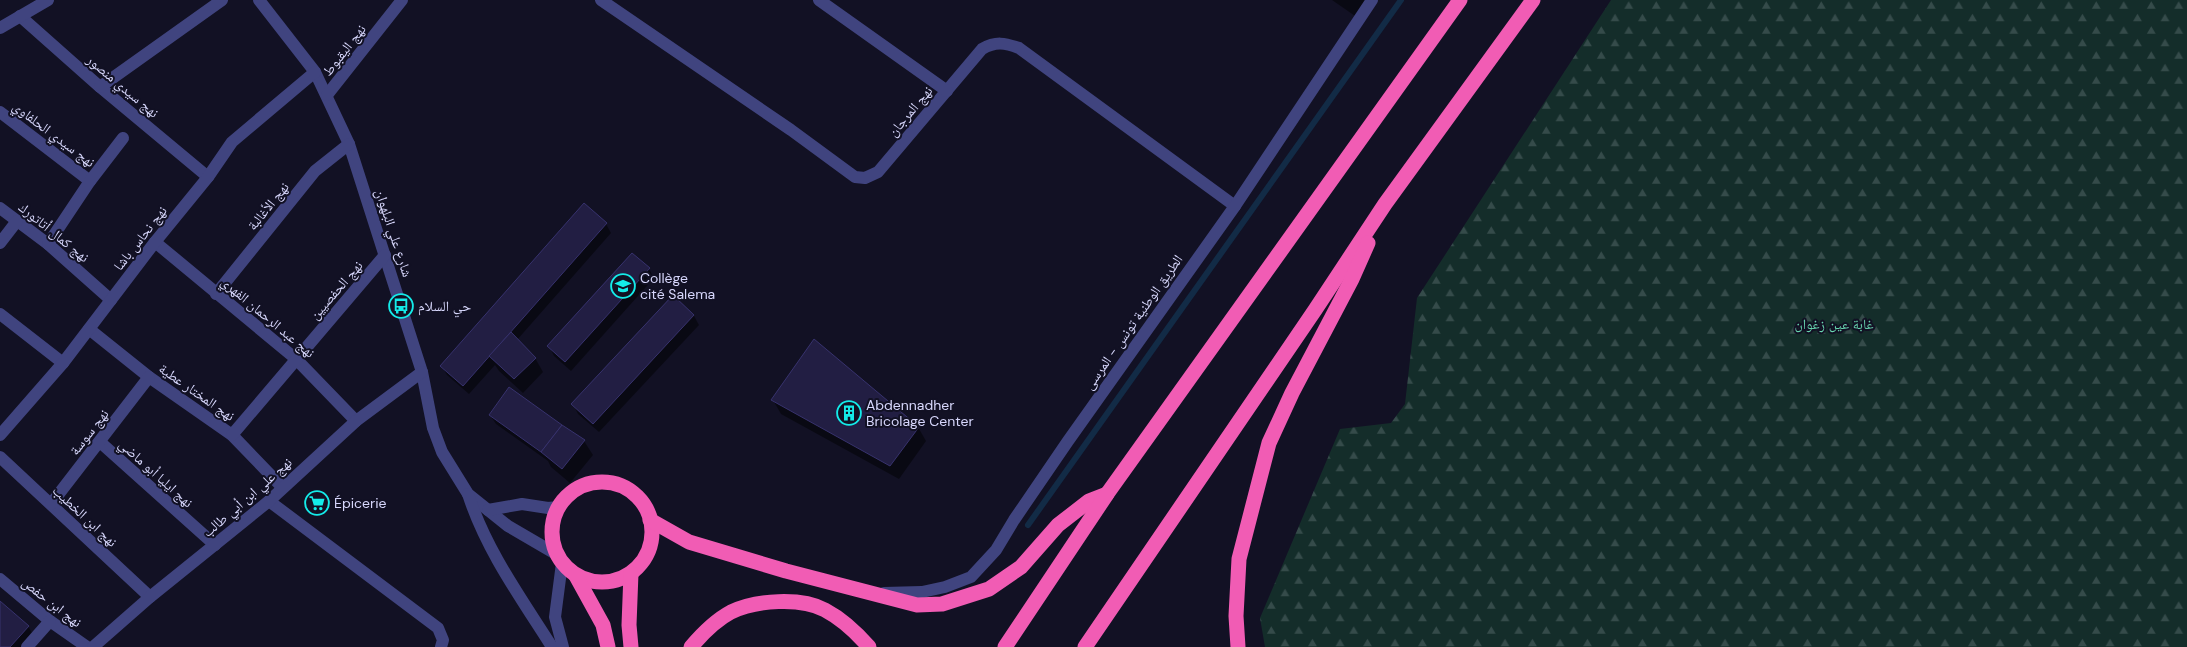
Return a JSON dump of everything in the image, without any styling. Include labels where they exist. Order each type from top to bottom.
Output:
[{"type":"highway","points":[[1005,647],[1107,494],[1460,0]]},
{"type":"highway","points":[[1085,647],[1316,310],[1385,204],[1533,0]]},
{"type":"highway","points":[[1238,647],[1236,616],[1239,559],[1269,443],[1292,393],[1352,279],[1385,204]]},
{"type":"highway","points":[[576,576],[594,582],[614,581],[632,573],[645,558],[651,539],[650,520],[642,502],[627,489],[608,483],[589,484],[571,493],[558,507],[552,522],[552,538],[559,559],[576,576],[603,625],[608,647]]},
{"type":"highway","points":[[650,520],[688,542],[786,571],[917,605],[934,605],[989,589],[1021,567],[1058,525],[1089,501],[1107,494]]},
{"type":"highway","points":[[631,647],[632,573]]},
{"type":"highway","points":[[691,647],[703,633],[731,612],[760,603],[781,602],[823,609],[857,634],[869,647]]},
{"type":"street","points":[[0,28],[48,0]]},
{"type":"street","points":[[100,87],[222,0]]},
{"type":"street","name":"شارع علي البلهوان","points":[[259,0],[315,72],[350,144],[422,372],[433,428],[442,452],[468,494],[488,510]]},
{"type":"street","name":"نهج اليقبوط","points":[[327,95],[402,0]]},
{"type":"street","name":"نهج المرجان","points":[[601,0],[791,130],[855,177],[865,178],[878,172],[982,49],[999,43],[1020,48],[1235,206]]},
{"type":"street","points":[[819,0],[947,91]]},
{"type":"street","name":"الطريق الوطنية تونس - المرسى","points":[[876,593],[922,592],[945,587],[971,576],[996,550],[1063,449],[1235,206],[1372,0]]},
{"type":"street","name":"نهج سيدي منصور","points":[[20,16],[100,87],[208,177]]},
{"type":"street","name":"نهج نحاس باشا","points":[[0,435],[63,363],[155,242],[208,177],[232,142],[315,72]]},
{"type":"street","name":"نهج سيدي الحلفاوي","points":[[0,112],[90,181]]},
{"type":"street","points":[[48,244],[90,181],[123,138]]},
{"type":"street","name":"نهج الأغالبة","points":[[216,294],[315,171],[350,144]]},
{"type":"street","name":"نهج كمال أتاتورك","points":[[0,208],[48,244],[112,300]]},
{"type":"street","points":[[0,243],[17,221]]},
{"type":"street","name":"نهج عبد الرحمان الفهري","points":[[155,242],[296,359],[356,421]]},
{"type":"street","name":"نهج الحفصيين","points":[[232,435],[385,255]]},
{"type":"street","points":[[0,314],[63,363]]},
{"type":"street","name":"نهج المختار عطية","points":[[89,329],[149,377],[232,435],[282,487]]},
{"type":"street","name":"نهج علي ابن أبي طالب","points":[[93,647],[150,597],[269,501],[282,487],[356,421],[422,372]]},
{"type":"street","name":"نهج سوسة","points":[[51,504],[149,377]]},
{"type":"street","name":"نهج ايليا أبو ماضي","points":[[100,442],[215,546]]},
{"type":"street","name":"نهج ابن الخطيب","points":[[0,457],[150,597]]},
{"type":"street","points":[[468,494],[490,548],[552,647]]},
{"type":"street","points":[[269,501],[438,628],[443,640],[441,647]]},
{"type":"street","points":[[488,510],[522,504],[548,508],[558,507]]},
{"type":"street","points":[[488,510],[559,559],[555,617],[563,647]]},
{"type":"street","name":"نهج ابن حفص","points":[[0,579],[50,621],[87,647]]},
{"type":"street","points":[[27,647],[50,621]]},
{"type":"green space","name":"غابة عين زغوان","points":[[1611,0],[2187,0],[2187,647],[1265,647],[1260,618],[1340,429],[1391,423],[1405,404],[1417,298]]},
{"type":"building","points":[[584,203],[607,223],[463,386],[440,366]]},
{"type":"building","points":[[632,253],[650,268],[565,362],[547,346]]},
{"type":"building","points":[[673,295],[694,315],[593,424],[571,404]]},
{"type":"building","points":[[511,332],[536,358],[514,379],[489,356]]},
{"type":"building","name":"Abdennadher Bricolage Center","points":[[814,339],[919,427],[890,466],[771,400]]},
{"type":"building","points":[[509,387],[562,425],[541,452],[489,415]]},
{"type":"building","points":[[562,425],[585,440],[562,469],[541,452]]},
{"type":"building","points":[[0,601],[29,626],[10,647],[0,647]]},
{"type":"waterway","points":[[1028,525],[1401,0]]},
{"type":"place","name":"Collège cité Salema","points":[[623,286]]},
{"type":"place","name":"حي السلام","points":[[401,306]]},
{"type":"place","name":"Abdennadher Bricolage Center","points":[[849,413]]},
{"type":"place","name":"Épicerie","points":[[317,503]]}]
